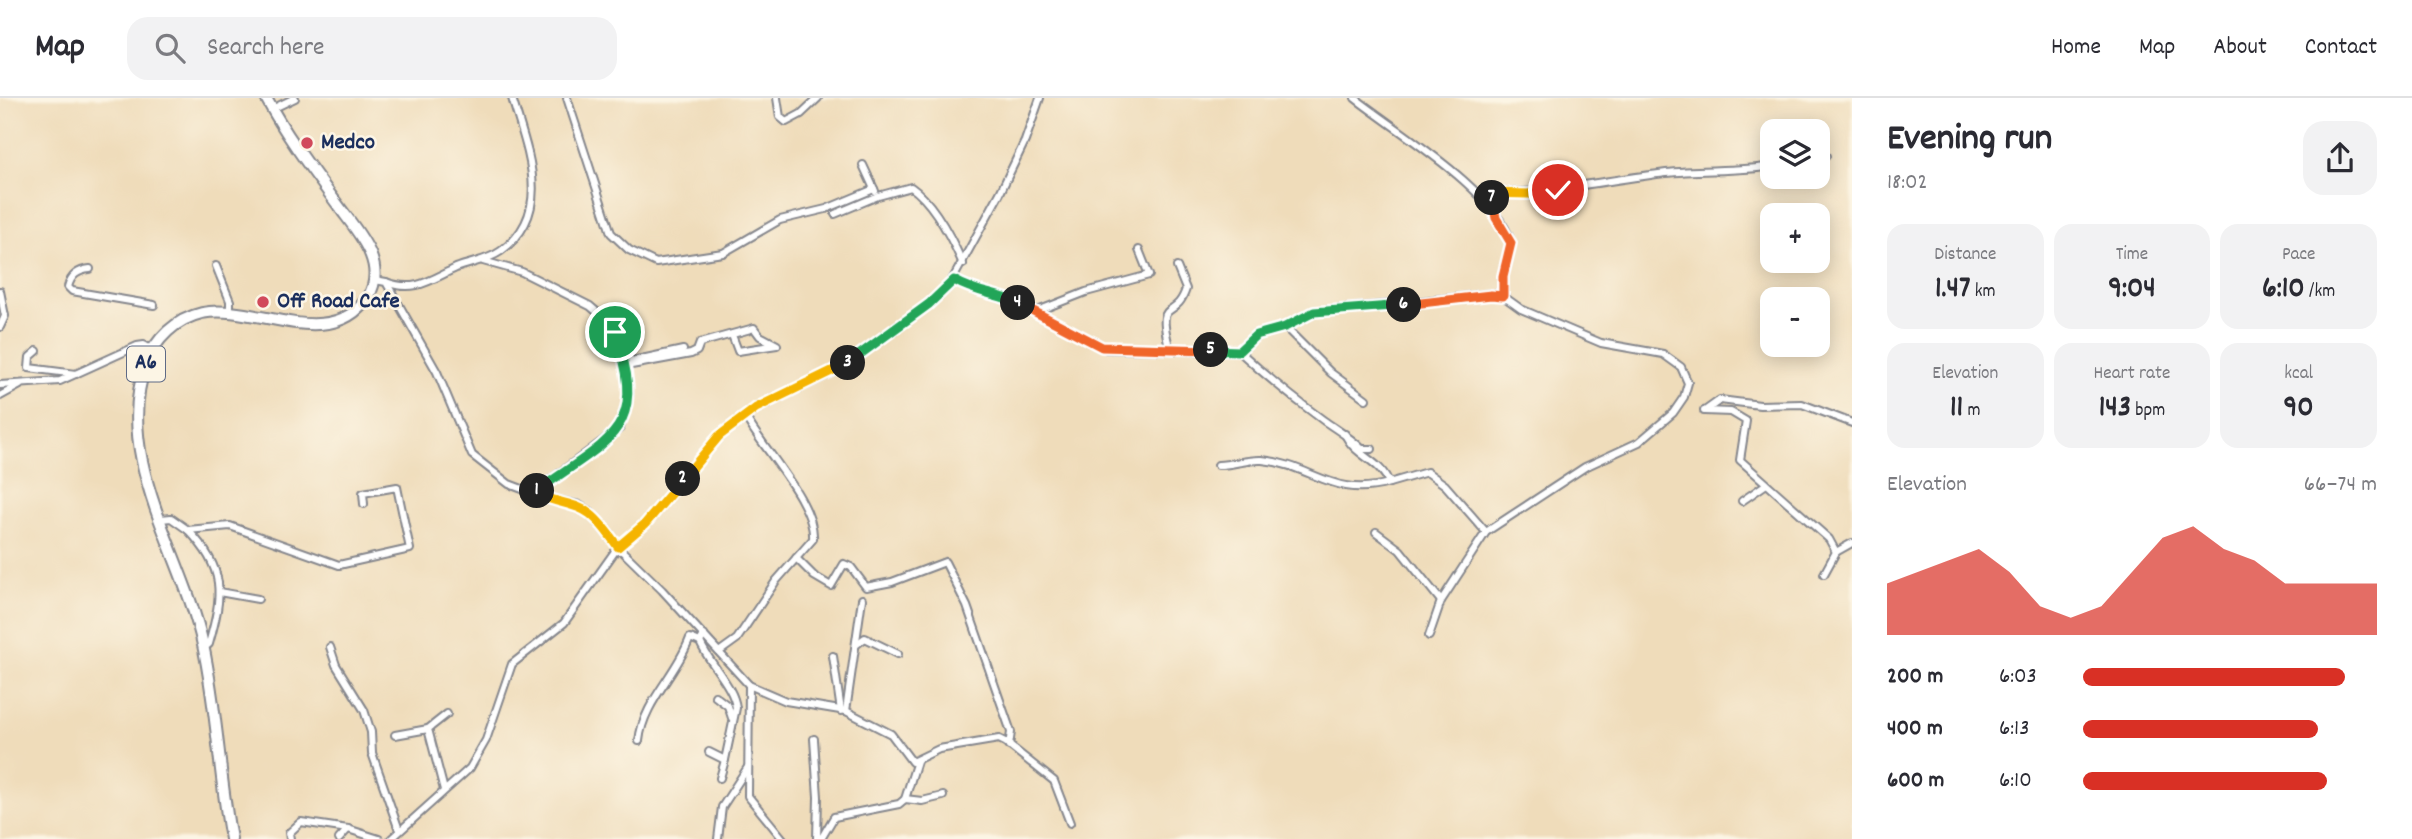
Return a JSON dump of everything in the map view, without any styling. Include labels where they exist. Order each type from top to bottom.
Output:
[{"type":"highway","points":[[266,98],[367,247],[381,281]]},
{"type":"highway","name":"A6","points":[[231,839],[204,648],[188,590],[145,468],[138,428],[142,377],[153,349],[168,331],[190,317],[230,311],[293,323],[327,322],[357,309],[381,281]]},
{"type":"street","points":[[272,109],[295,98]]},
{"type":"street","points":[[381,281],[401,288],[421,286],[469,263],[483,261],[500,252],[519,233],[533,197],[530,154],[512,98]]},
{"type":"street","points":[[567,98],[611,233],[629,250],[656,264],[723,253],[780,220],[906,187],[916,190],[956,247],[963,264]]},
{"type":"street","points":[[777,98],[780,117],[786,122],[801,114],[818,98]]},
{"type":"street","points":[[391,839],[470,768],[478,755],[512,664],[564,623],[618,547],[645,524],[713,442],[756,408],[846,365],[929,304],[954,280],[1024,141],[1040,98]]},
{"type":"street","points":[[1355,98],[1459,174],[1496,218],[1511,243],[1503,276],[1503,296]]},
{"type":"street","points":[[863,165],[876,193]]},
{"type":"street","points":[[1496,218],[1489,193],[1528,194],[1687,170],[1714,172],[1760,167]]},
{"type":"street","points":[[835,214],[876,193]]},
{"type":"street","points":[[1035,312],[1086,292],[1149,275],[1139,250]]},
{"type":"street","points":[[483,261],[522,272],[590,306],[611,324],[623,352],[628,406],[620,428],[533,493]]},
{"type":"street","points":[[216,266],[230,301],[230,311]]},
{"type":"street","points":[[1170,350],[1162,318],[1166,311],[1182,298],[1186,289],[1177,267]]},
{"type":"street","points":[[90,269],[79,270],[70,279],[68,287],[72,291],[154,305]]},
{"type":"street","points":[[954,280],[977,293],[1003,296],[1102,347],[1239,351],[1271,381],[1362,449],[1372,449]]},
{"type":"street","points":[[381,281],[437,372],[472,455],[498,478],[533,493],[579,505],[590,512],[618,547],[749,685],[786,701],[843,711],[891,734],[909,760],[916,761],[939,749],[999,739],[1058,785],[1070,823]]},
{"type":"street","points":[[0,291],[5,316],[0,327]]},
{"type":"street","points":[[1239,351],[1256,335],[1285,327],[1314,312],[1402,306],[1491,295],[1503,296],[1521,309],[1601,343],[1663,354],[1681,367],[1687,377],[1688,390],[1673,413],[1639,442],[1586,467],[1486,532],[1441,601],[1429,636]]},
{"type":"street","points":[[1285,327],[1331,373],[1366,398]]},
{"type":"street","points":[[626,366],[691,354],[697,351],[700,343],[754,328],[760,336],[777,345],[738,351],[732,335]]},
{"type":"street","points":[[0,385],[60,381],[137,346],[144,345],[153,349]]},
{"type":"street","points":[[623,352],[632,361],[683,350]]},
{"type":"street","points":[[37,351],[30,357],[29,368],[76,374]]},
{"type":"street","points":[[0,396],[22,384]]},
{"type":"street","points":[[1836,552],[1829,539],[1792,503],[1765,485],[1740,460],[1746,421],[1731,412],[1704,411],[1720,400],[1760,405],[1792,403],[1852,423]]},
{"type":"street","points":[[719,652],[737,639],[765,595],[813,539],[811,517],[745,416]]},
{"type":"street","points":[[1345,434],[1357,452],[1384,471],[1389,483]]},
{"type":"street","points":[[1218,465],[1259,460],[1296,469],[1338,486],[1365,490],[1427,472],[1445,485],[1486,532]]},
{"type":"street","points":[[1742,501],[1765,485]]},
{"type":"street","points":[[188,530],[230,526],[339,565],[410,549],[397,487],[363,493],[364,504]]},
{"type":"street","points":[[161,519],[171,518],[188,530],[213,559],[219,592],[209,644],[204,648]]},
{"type":"street","points":[[1376,532],[1400,550],[1441,601]]},
{"type":"street","points":[[1824,574],[1836,552],[1852,543]]},
{"type":"street","points":[[796,558],[814,576],[831,586],[845,564],[851,567],[866,587],[880,586],[945,562],[967,606],[1001,703],[1011,732],[1009,746]]},
{"type":"street","points":[[219,592],[258,599]]},
{"type":"street","points":[[843,711],[857,644],[862,599]]},
{"type":"street","points":[[704,635],[701,642],[707,659],[735,700],[734,718],[720,778]]},
{"type":"street","points":[[639,741],[645,716],[684,654],[690,638],[701,642]]},
{"type":"street","points":[[857,644],[865,638],[898,654]]},
{"type":"street","points":[[330,647],[336,665],[364,710],[371,732],[372,753],[391,799],[399,830]]},
{"type":"street","points":[[833,656],[843,711]]},
{"type":"street","points":[[749,685],[748,796],[783,839]]},
{"type":"street","points":[[715,695],[729,706],[734,718]]},
{"type":"street","points":[[396,735],[428,729],[447,713]]},
{"type":"street","points":[[428,729],[444,790]]},
{"type":"street","points":[[814,739],[819,839]]},
{"type":"street","points":[[709,752],[725,760]]},
{"type":"street","points":[[819,839],[834,817],[899,804],[905,799],[916,761]]},
{"type":"street","points":[[718,839],[722,807],[749,766]]},
{"type":"street","points":[[905,799],[922,801],[943,796]]},
{"type":"street","points":[[290,839],[289,833],[301,822],[348,829],[380,839]]},
{"type":"street","points":[[339,839],[348,829]]},
{"type":"place","name":"Medco","points":[[307,143]]},
{"type":"place","name":"Off Road Cafe","points":[[263,302]]},
{"type":"route","points":[[615,332],[623,352],[629,383],[628,406],[620,428],[533,493],[579,505],[602,524],[618,547],[645,524],[719,436],[756,408],[855,359],[929,304],[954,280],[977,293],[1003,296],[1107,349],[1239,351],[1256,335],[1285,327],[1314,312],[1346,307],[1402,306],[1491,295],[1503,296],[1504,268],[1511,243],[1509,235],[1496,218],[1496,208],[1489,193],[1528,194],[1558,190]]}]
